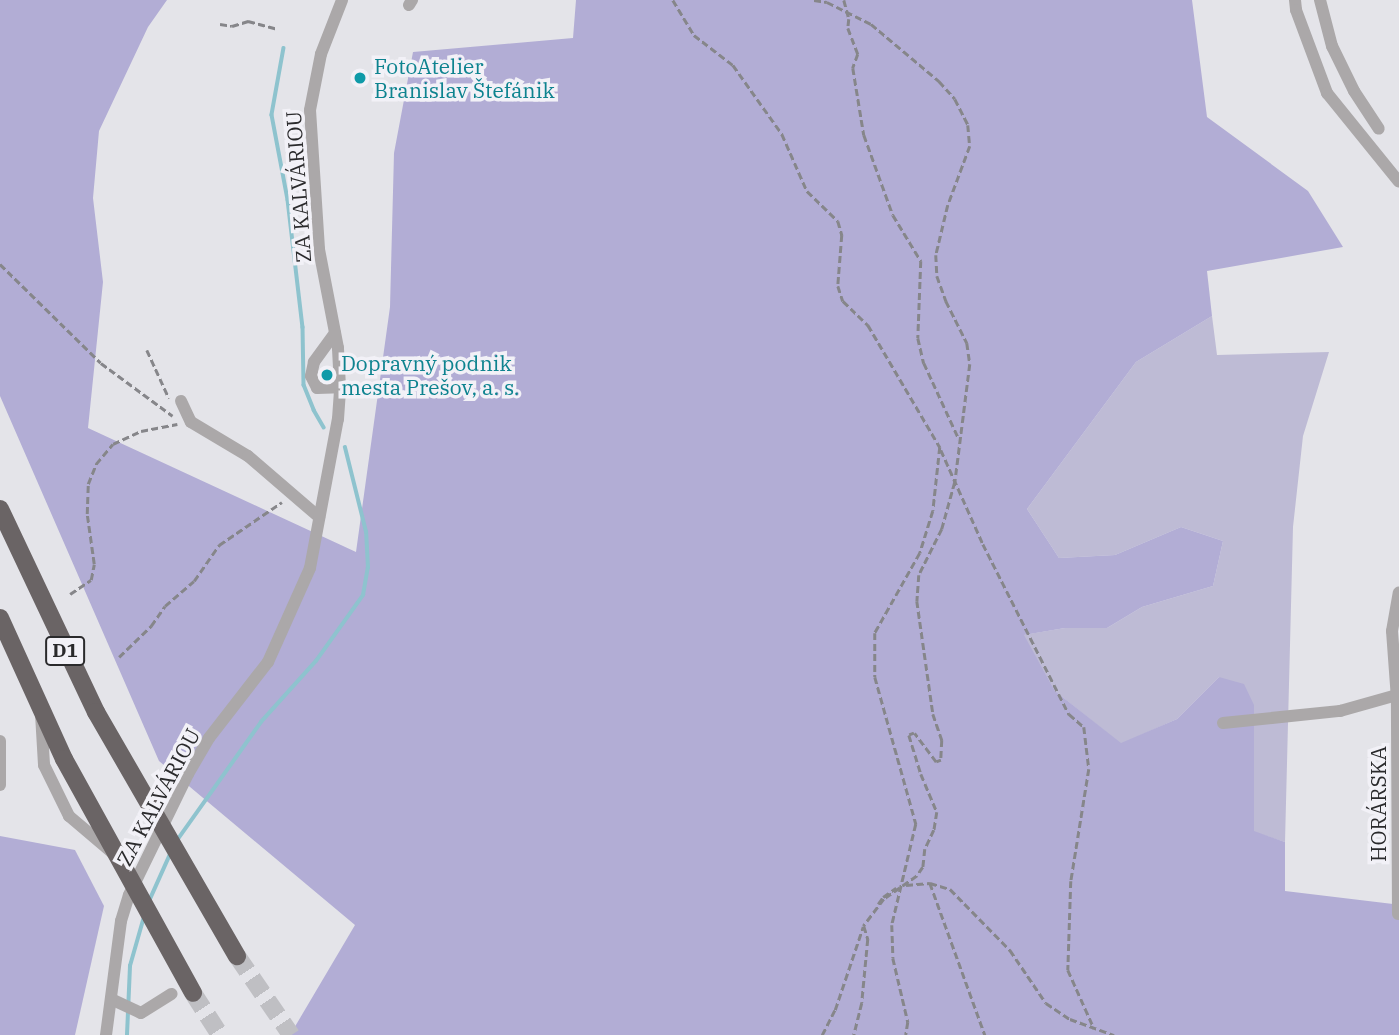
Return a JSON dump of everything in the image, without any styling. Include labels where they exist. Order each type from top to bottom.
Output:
[{"type":"highway","name":"D1","points":[[0,509],[54,629],[139,789],[237,957]]},
{"type":"highway","name":"D1","points":[[0,618],[41,710],[115,856],[193,993]]},
{"type":"street","name":"ZA KALVÁRIOU","points":[[106,1035],[116,1002],[121,920],[129,895],[209,738],[268,662],[310,568],[341,387],[335,333],[319,249],[310,110],[321,54],[342,0]]},
{"type":"street","points":[[1296,0],[1296,10],[1326,93],[1399,182]]},
{"type":"street","points":[[1320,0],[1332,47],[1354,91],[1378,129]]},
{"type":"street","points":[[335,333],[314,362],[311,376],[317,388],[341,387]]},
{"type":"street","points":[[181,401],[191,422],[248,456],[319,517]]},
{"type":"street","name":"HORÁRSKA","points":[[1398,914],[1397,695],[1392,631],[1399,593]]},
{"type":"street","points":[[1223,723],[1340,711],[1397,695]]},
{"type":"street","points":[[0,741],[0,785]]},
{"type":"street","points":[[116,1002],[141,1013],[172,994]]},
{"type":"path","points":[[673,0],[694,35],[733,65],[782,134],[807,191],[838,221],[842,235],[838,286],[843,302],[868,325],[940,447],[983,544],[1069,714],[1084,727],[1089,769],[1071,881],[1068,970],[1094,1028]]},
{"type":"path","points":[[814,0],[871,24],[939,81],[955,99],[968,125],[970,146],[948,205],[936,255],[937,276],[946,302],[967,343],[970,364],[955,482],[942,529],[919,575],[917,601],[933,714],[942,740],[941,760],[936,762],[914,733],[909,735],[937,812],[934,830],[925,849],[923,867],[917,876],[883,897],[864,926],[835,1010],[822,1035]]},
{"type":"path","points":[[844,0],[848,28],[858,54],[853,68],[864,135],[893,215],[921,261],[918,338],[924,363],[960,440]]},
{"type":"path","points":[[220,24],[232,26],[248,22],[277,29]]},
{"type":"path","points":[[0,264],[101,363],[168,414],[191,422]]},
{"type":"path","points":[[147,350],[171,404],[181,401]]},
{"type":"path","points":[[70,594],[91,580],[94,564],[87,514],[88,484],[96,464],[113,444],[141,430],[191,422]]},
{"type":"path","points":[[906,1035],[908,1022],[892,958],[892,925],[916,824],[875,677],[875,633],[881,617],[920,553],[933,511],[940,447]]},
{"type":"path","points":[[119,657],[151,626],[165,606],[194,582],[219,545],[292,495]]},
{"type":"path","points":[[902,886],[930,883],[950,889],[964,900],[1010,950],[1046,1003],[1070,1019],[1114,1035]]},
{"type":"path","points":[[930,883],[985,1035]]},
{"type":"path","points":[[854,1035],[862,1003],[868,939],[864,926]]},
{"type":"shaded area","points":[[0,0],[167,0],[148,27],[99,131],[93,198],[103,282],[88,428],[356,552],[390,307],[394,153],[413,52],[573,38],[576,0],[1192,0],[1207,117],[1308,191],[1343,247],[1207,271],[1212,316],[1136,362],[1027,509],[1059,558],[1115,555],[1181,527],[1223,541],[1213,586],[1142,607],[1107,628],[1065,628],[1024,635],[1055,691],[1121,743],[1177,719],[1219,677],[1244,684],[1254,705],[1254,831],[1285,842],[1285,891],[1393,904],[1399,681],[1399,1035],[290,1035],[355,925],[159,761],[0,396]]},
{"type":"shaded area","points":[[1212,316],[1217,355],[1329,352],[1303,436],[1293,527],[1285,842],[1254,832],[1254,706],[1219,677],[1177,719],[1121,744],[1055,691],[1023,635],[1065,628],[1107,628],[1142,607],[1213,586],[1223,541],[1181,527],[1115,555],[1059,558],[1027,509],[1136,362]]},
{"type":"shaded area","points":[[0,836],[75,850],[104,906],[75,1035],[0,1035]]},
{"type":"waterway","points":[[284,48],[272,115],[288,200],[303,327],[304,385],[324,427]]},
{"type":"waterway","points":[[178,839],[261,722],[316,661],[363,595],[368,568],[366,532],[345,448]]},
{"type":"waterway","points":[[150,899],[171,852]]},
{"type":"waterway","points":[[127,1035],[130,966],[144,917]]},
{"type":"tunnel","points":[[237,956],[291,1035]]},
{"type":"tunnel","points":[[193,993],[220,1035]]},
{"type":"place","name":"FotoAtelier Branislav Štefánik","points":[[360,78]]},
{"type":"place","name":"Dopravný podnik mesta Prešov, a. s.","points":[[327,375]]}]
